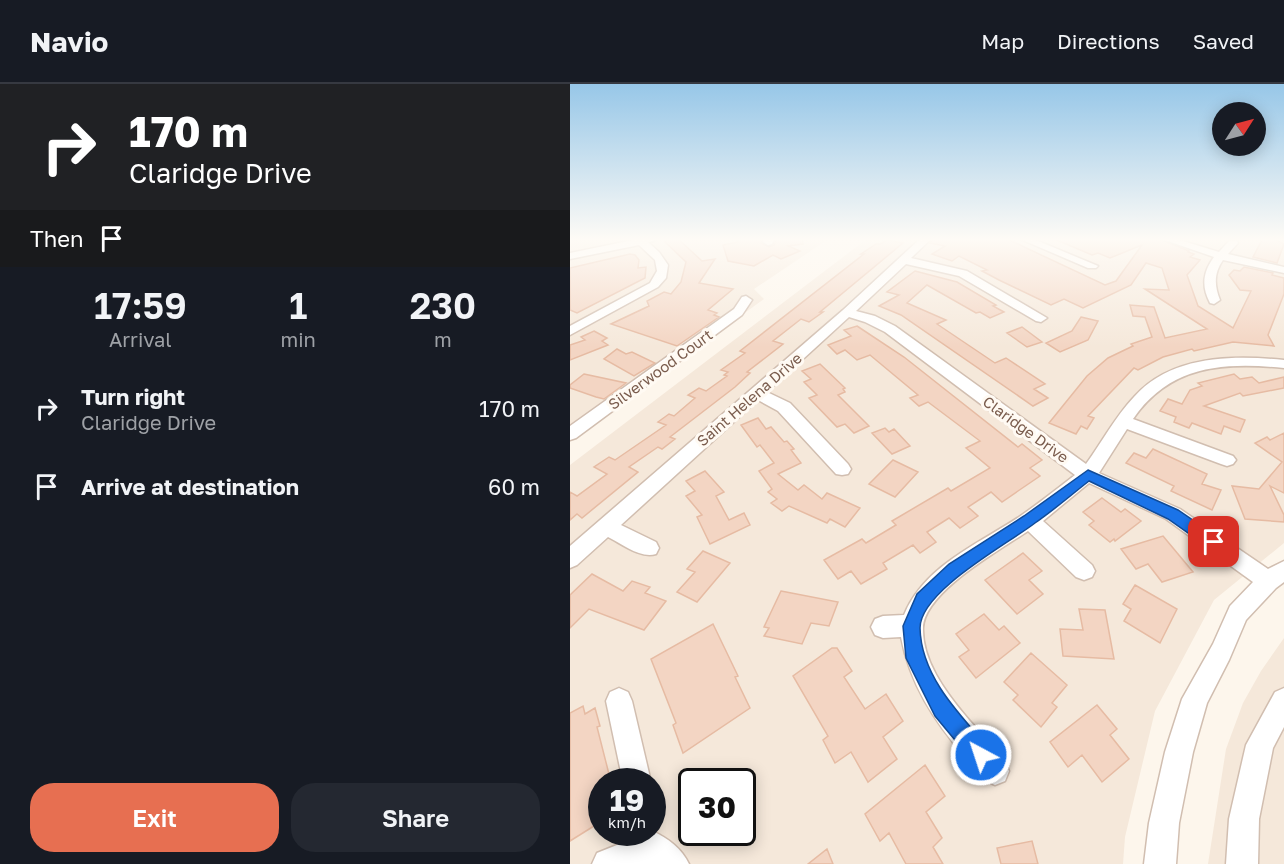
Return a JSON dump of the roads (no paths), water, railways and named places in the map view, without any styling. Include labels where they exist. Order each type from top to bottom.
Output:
[{"type":"street","points":[[570,332],[644,290],[662,278],[663,274]]},
{"type":"street","name":"Saint Helena Drive","points":[[570,559],[889,274]]},
{"type":"street","points":[[965,274],[1041,318]]},
{"type":"street","points":[[1210,274],[1208,287],[1214,300]]},
{"type":"street","name":"Silverwood Court","points":[[570,434],[738,312],[746,300]]},
{"type":"street","name":"Claridge Drive","points":[[847,313],[870,319],[890,329],[1088,475],[1173,514],[1276,576]]},
{"type":"street","points":[[995,771],[942,709],[915,658],[911,626],[923,599],[955,569],[1029,520],[1088,475],[1125,422],[1133,404],[1149,389],[1173,375],[1203,366],[1230,363],[1284,364]]},
{"type":"street","points":[[756,393],[784,407],[842,470]]},
{"type":"street","points":[[1125,422],[1227,460]]},
{"type":"street","points":[[1029,520],[1084,571]]},
{"type":"street","points":[[606,527],[649,548]]},
{"type":"street","points":[[1160,864],[1164,822],[1179,752],[1195,699],[1221,652],[1238,613],[1276,576]]},
{"type":"street","points":[[883,627],[911,626]]},
{"type":"street","points":[[619,701],[634,768]]},
{"type":"street","points":[[1242,864],[1244,819],[1260,745],[1284,701]]},
{"type":"street","points":[[608,864],[658,847]]}]
